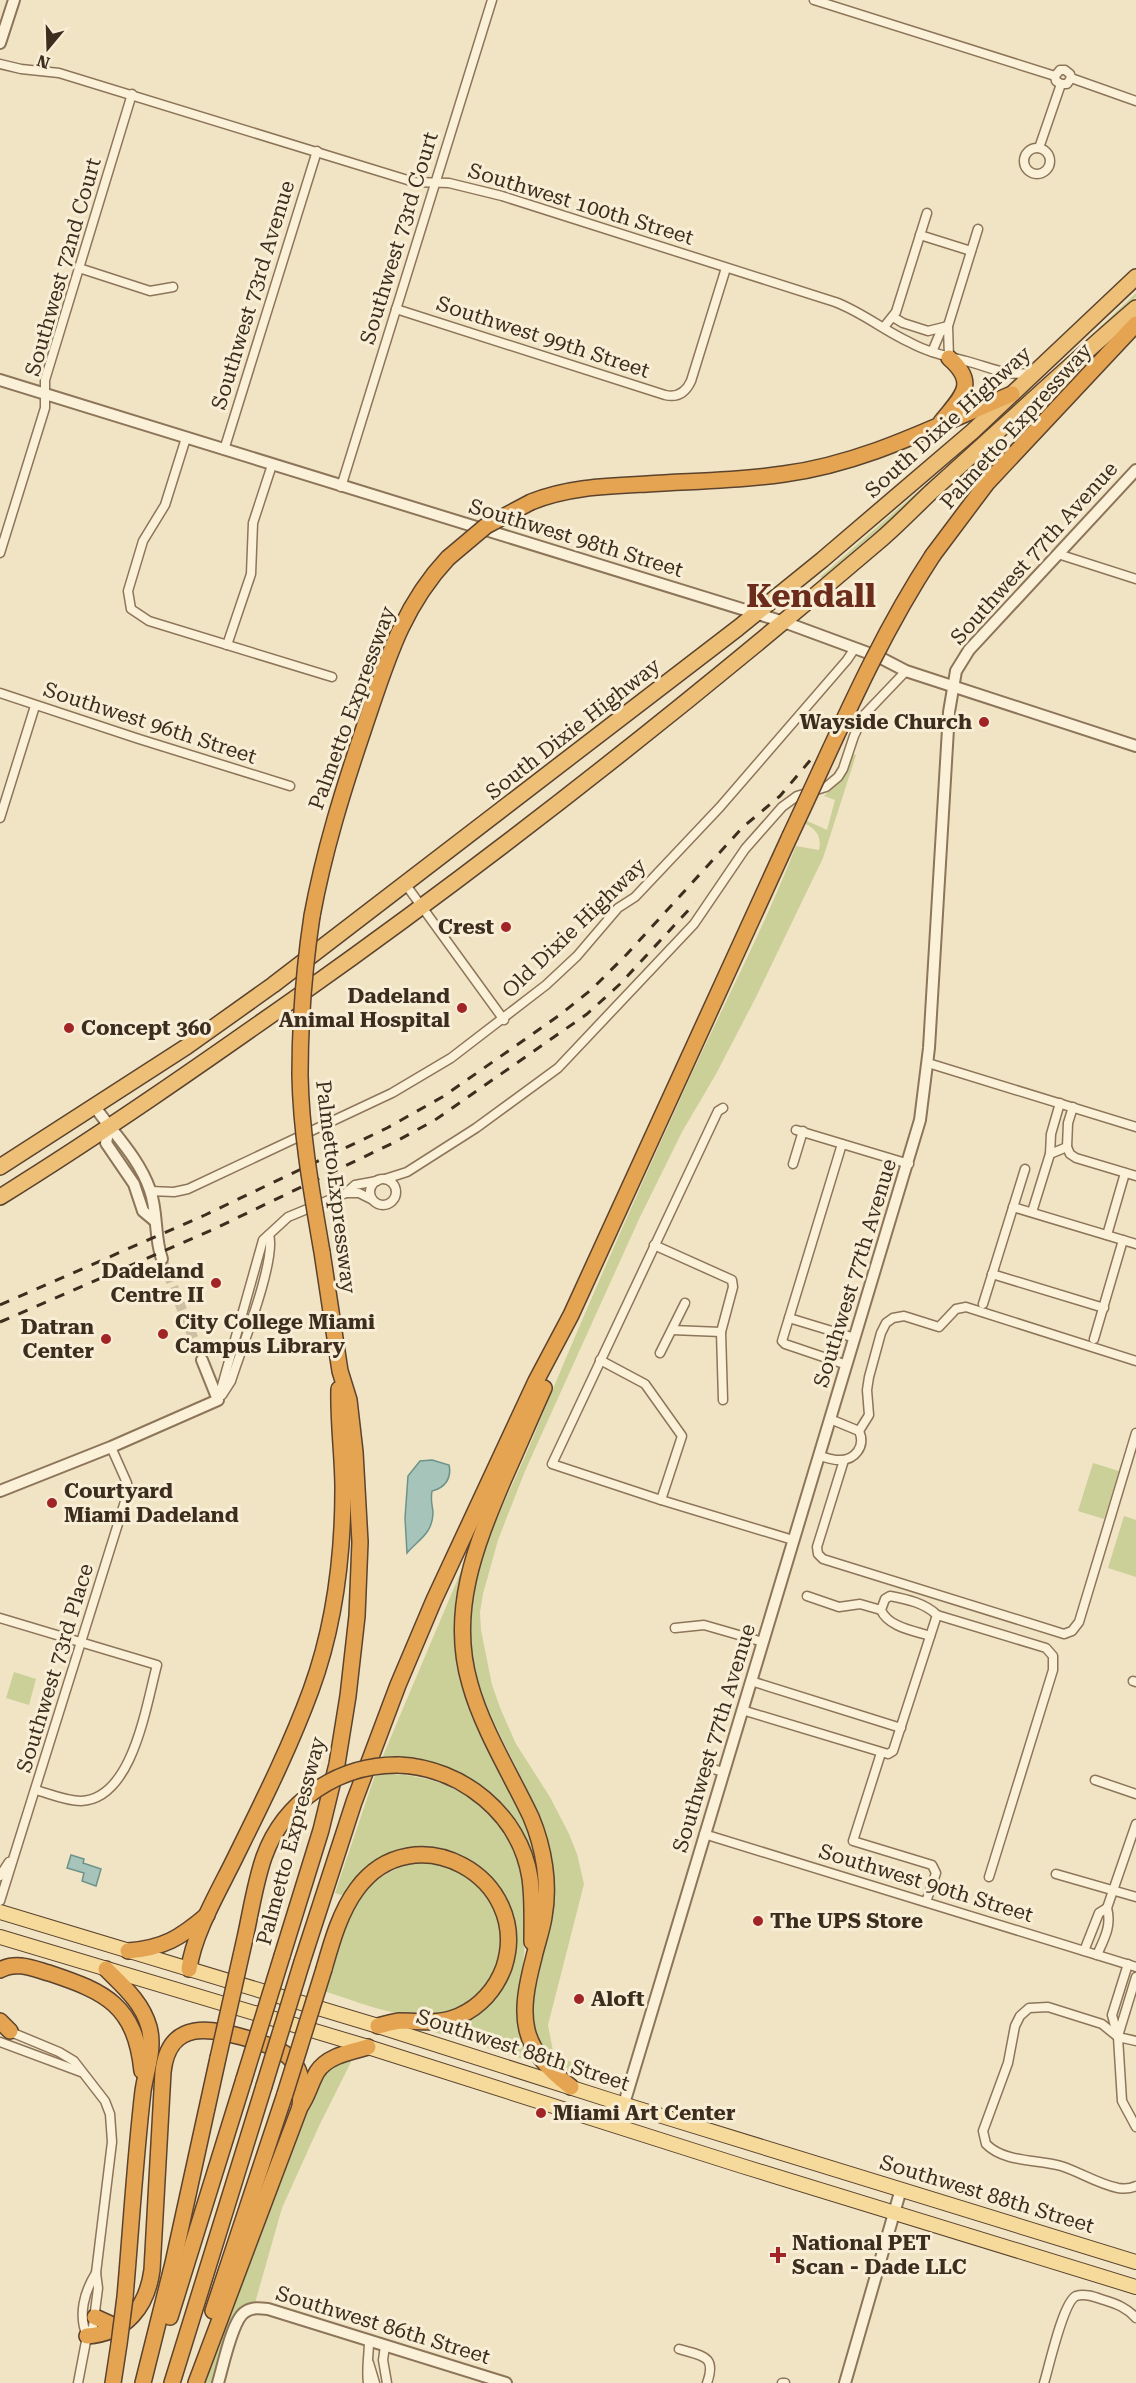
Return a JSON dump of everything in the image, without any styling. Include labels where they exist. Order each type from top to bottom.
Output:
[{"type":"highway","name":"South Dixie Highway","points":[[0,1167],[186,1047],[273,985],[756,614],[943,457],[1136,278]]},
{"type":"highway","name":"South Dixie Highway","points":[[0,1197],[109,1127],[252,1029],[422,907],[581,785],[784,622],[883,539],[929,494],[1136,308]]},
{"type":"highway","name":"Palmetto Expressway","points":[[172,2383],[302,1962],[354,1802],[398,1685],[522,1411],[555,1341],[571,1315],[872,660],[900,607],[933,555],[987,483],[1136,324]]},
{"type":"highway","points":[[937,428],[961,397],[966,386],[965,375],[961,368],[949,358]]},
{"type":"highway","name":"Palmetto Expressway","points":[[149,2383],[330,1794],[344,1722],[359,1578],[359,1501],[350,1408],[340,1371],[310,1181],[300,1076],[304,976],[319,875],[335,816],[392,647],[411,604],[448,558],[486,526],[531,502],[588,487],[749,478],[808,471],[875,453],[1012,394]]},
{"type":"highway","points":[[565,762],[581,785]]},
{"type":"highway","points":[[252,1029],[268,1004],[273,985]]},
{"type":"highway","points":[[571,1315],[563,1344],[481,1533],[469,1571],[463,1609],[464,1653],[472,1690],[531,1817],[541,1847],[546,1879],[545,1909],[524,2012],[529,2038],[545,2065],[571,2086]]},
{"type":"highway","points":[[189,1969],[190,1959],[207,1915],[295,1731],[312,1689],[324,1650],[336,1586],[342,1528],[340,1371]]},
{"type":"highway","points":[[143,2383],[173,2263],[259,1874],[274,1836],[298,1803],[330,1781],[356,1770],[379,1766],[399,1765],[429,1769],[461,1782],[493,1805],[521,1845],[530,1878],[533,1960]]},
{"type":"highway","points":[[191,2383],[337,1927],[353,1895],[369,1875],[385,1864],[412,1855],[438,1856],[462,1865],[485,1881],[501,1904],[508,1937],[503,1968],[489,1993],[466,2012],[445,2020],[421,2023],[400,2021],[378,2026]]},
{"type":"highway","points":[[128,1951],[172,1942],[207,1915]]},
{"type":"highway","points":[[0,1970],[10,1966],[26,1966],[87,1986],[107,1998],[124,2015],[136,2037],[140,2053],[143,2089]]},
{"type":"highway","points":[[106,1969],[135,2000],[148,2024],[150,2054],[143,2089],[125,2297],[112,2383]]},
{"type":"highway","points":[[87,2336],[106,2334],[137,2310],[146,2294],[151,2278],[163,2072],[166,2055],[174,2044],[189,2032],[205,2028],[278,2049],[291,2058],[298,2069],[302,2085],[300,2107]]},
{"type":"highway","points":[[196,2383],[300,2107],[322,2066],[339,2056],[368,2047]]},
{"type":"highway","points":[[95,2317],[117,2327]]},
{"type":"main road","name":"Southwest 88th Street","points":[[0,1912],[378,2026],[1136,2262]]},
{"type":"main road","name":"Southwest 88th Street","points":[[0,1937],[368,2047],[617,2127],[1136,2287]]},
{"type":"main road","points":[[189,1969],[199,1997]]},
{"type":"street","points":[[0,43],[14,0]]},
{"type":"street","name":"Southwest 73rd Court","points":[[341,487],[492,0]]},
{"type":"street","points":[[814,0],[1056,76]]},
{"type":"street","name":"Southwest 100th Street","points":[[0,64],[59,73],[404,179],[420,183],[449,183],[502,196],[836,302],[862,313],[909,343],[949,358],[965,360],[1010,374],[1038,371]]},
{"type":"street","points":[[1071,78],[1067,84],[1056,81],[1060,70],[1065,70],[1071,78],[1136,100]]},
{"type":"street","points":[[1040,148],[1061,84]]},
{"type":"street","name":"Southwest 72nd Court","points":[[0,553],[45,408],[45,380],[132,94]]},
{"type":"street","name":"Southwest 73rd Avenue","points":[[224,450],[316,151]]},
{"type":"street","points":[[884,327],[893,317],[927,213]]},
{"type":"street","points":[[949,358],[948,326],[978,229]]},
{"type":"street","points":[[920,235],[971,251]]},
{"type":"street","points":[[79,268],[150,291],[173,287]]},
{"type":"street","name":"Southwest 99th Street","points":[[396,309],[665,395],[679,395],[692,381],[726,268]]},
{"type":"street","points":[[893,317],[903,323],[928,331],[948,326]]},
{"type":"street","points":[[932,352],[940,333],[948,326]]},
{"type":"street","name":"Southwest 98th Street","points":[[0,380],[784,622],[855,648],[906,671],[1136,746]]},
{"type":"street","points":[[186,438],[165,505],[143,541],[128,591],[130,609],[149,621],[332,677]]},
{"type":"street","points":[[227,645],[251,574],[253,524],[272,465]]},
{"type":"street","name":"Southwest 77th Avenue","points":[[617,2127],[793,1540],[909,1164],[922,1112],[928,1063],[952,685],[959,664],[969,650],[1136,470]]},
{"type":"street","points":[[1058,554],[1136,579]]},
{"type":"street","name":"Old Dixie Highway","points":[[150,1191],[174,1192],[188,1189],[383,1097],[452,1058],[504,1020],[577,956],[618,908],[635,897],[720,807],[855,648]]},
{"type":"street","points":[[218,1400],[263,1240],[288,1218],[346,1193],[354,1185],[407,1172],[477,1128],[558,1068],[694,924],[739,856],[782,807],[797,796],[826,787],[838,777],[864,715],[906,671]]},
{"type":"street","name":"Southwest 96th Street","points":[[0,693],[290,786]]},
{"type":"street","points":[[0,818],[35,705]]},
{"type":"street","points":[[406,885],[504,1020]]},
{"type":"street","points":[[928,1063],[1136,1127]]},
{"type":"street","points":[[1032,1212],[1050,1154],[1051,1134],[1060,1103]]},
{"type":"street","points":[[95,1107],[109,1127],[118,1135],[142,1172],[150,1191],[162,1259]]},
{"type":"street","points":[[1073,1107],[1068,1123],[1067,1147],[1070,1154],[1076,1158],[1136,1176]]},
{"type":"street","points":[[723,1108],[718,1111],[552,1464],[793,1540]]},
{"type":"street","points":[[109,1127],[106,1143],[134,1184],[143,1211],[156,1221]]},
{"type":"street","points":[[793,1164],[800,1130],[909,1164]]},
{"type":"street","points":[[842,1144],[782,1343],[847,1365]]},
{"type":"street","points":[[1050,1154],[1067,1147]]},
{"type":"street","points":[[983,1304],[1025,1169]]},
{"type":"street","points":[[346,1193],[359,1194],[377,1204],[386,1205],[393,1201],[407,1172]]},
{"type":"street","points":[[1107,1235],[1125,1173]]},
{"type":"street","points":[[381,1180],[393,1184],[396,1192]]},
{"type":"street","points":[[371,1199],[370,1191],[381,1180]]},
{"type":"street","points":[[1013,1207],[1136,1244]]},
{"type":"street","points":[[0,1491],[111,1447],[218,1400],[231,1381],[260,1294],[271,1252],[269,1236]]},
{"type":"street","points":[[1094,1339],[1124,1240]]},
{"type":"street","points":[[654,1245],[732,1280],[733,1287],[721,1332],[723,1400]]},
{"type":"street","points":[[992,1274],[1104,1308]]},
{"type":"street","points":[[249,1291],[260,1294]]},
{"type":"street","points":[[660,1353],[685,1303]]},
{"type":"street","points":[[819,1456],[844,1460],[853,1456],[860,1448],[862,1443],[859,1431],[869,1415],[868,1383],[881,1333],[886,1323],[897,1317],[904,1316],[939,1327],[956,1309],[966,1307],[1136,1360]]},
{"type":"street","points":[[789,1318],[855,1338]]},
{"type":"street","points":[[672,1330],[721,1332]]},
{"type":"street","points":[[202,1360],[218,1400]]},
{"type":"street","points":[[600,1360],[645,1384],[682,1436],[661,1500]]},
{"type":"street","points":[[830,1419],[859,1431]]},
{"type":"street","points":[[844,1460],[817,1547],[818,1554],[823,1559],[1064,1634],[1075,1629],[1080,1618],[1136,1433]]},
{"type":"street","name":"Southwest 73rd Place","points":[[0,1901],[128,1495],[127,1484],[111,1447]]},
{"type":"street","points":[[807,1596],[839,1607],[860,1604],[881,1610],[891,1622],[930,1636]]},
{"type":"street","points":[[881,1610],[885,1599],[890,1596],[930,1608],[937,1616],[1046,1648],[1053,1656],[1053,1670],[989,1877]]},
{"type":"street","points":[[742,1710],[888,1754],[893,1751],[937,1616]]},
{"type":"street","points":[[0,1618],[158,1665],[133,1750],[116,1784],[94,1798],[83,1801],[36,1790]]},
{"type":"street","points":[[675,1628],[704,1625],[763,1642]]},
{"type":"street","points":[[751,1681],[901,1728]]},
{"type":"street","points":[[881,1753],[853,1841],[935,1868],[936,1873],[926,1902]]},
{"type":"street","points":[[707,1767],[723,1772]]},
{"type":"street","points":[[1095,1780],[1136,1794]]},
{"type":"street","points":[[1097,1955],[1109,1927],[1110,1918],[1107,1908],[1136,1824]]},
{"type":"street","name":"Southwest 90th Street","points":[[705,1834],[1132,1966]]},
{"type":"street","points":[[0,1876],[16,1849]]},
{"type":"street","points":[[1056,1874],[1136,1897]]},
{"type":"street","points":[[1084,1951],[1099,1913],[1107,1908]]},
{"type":"street","points":[[1132,1966],[1112,2015],[1118,2037],[1122,2100],[1136,2127]]},
{"type":"street","points":[[1118,2037],[1136,1977]]},
{"type":"street","points":[[1136,2041],[1118,2037],[1102,2024],[1048,2007],[1029,2008],[1020,2016],[1015,2026],[1008,2063],[983,2131],[986,2144],[1005,2155],[1059,2166],[1116,2187],[1127,2189],[1136,2186]]},
{"type":"street","points":[[2,2031],[81,2072]]},
{"type":"street","points":[[2,2031],[60,2052],[74,2061],[105,2101],[112,2126],[111,2159],[96,2273],[98,2288],[95,2317],[93,2327],[87,2336],[78,2383]]},
{"type":"street","points":[[845,2383],[901,2189]]},
{"type":"street","points":[[87,2336],[82,2323],[87,2287],[96,2273]]},
{"type":"street","points":[[1044,2383],[1066,2311],[1072,2299],[1086,2295],[1118,2304],[1136,2318]]},
{"type":"street","name":"Southwest 86th Street","points":[[218,2383],[238,2320],[249,2310],[268,2309],[506,2383]]},
{"type":"street","points":[[369,2341],[369,2363],[375,2383]]},
{"type":"street","points":[[385,2346],[383,2360],[387,2383]]},
{"type":"street","points":[[679,2349],[704,2356],[710,2362],[712,2370],[707,2383]]},
{"type":"street","points":[[368,2383],[366,2370],[369,2363]]},
{"type":"green space","points":[[1136,293],[1136,297],[956,463],[822,578],[820,577],[1028,395]]},
{"type":"green space","points":[[853,754],[856,755],[823,858],[756,997],[716,1074],[682,1132],[640,1217],[525,1471],[498,1540],[483,1594],[480,1612],[481,1630],[492,1685],[516,1744],[550,1797],[569,1834],[577,1854],[584,1884],[548,2025],[554,2056],[575,2063],[571,2073],[553,2061],[542,2047],[535,2037],[530,2017],[553,1906],[553,1868],[545,1832],[482,1693],[472,1657],[470,1618],[473,1595],[492,1529],[589,1304],[796,846],[819,850],[819,837],[815,830],[804,823],[805,820],[827,830],[835,800],[824,796],[842,779]]},
{"type":"green space","points":[[1093,1463],[1119,1471],[1104,1519],[1078,1511]]},
{"type":"green space","points":[[1124,1516],[1136,1520],[1136,1577],[1108,1568]]},
{"type":"green space","points":[[462,1569],[456,1600],[454,1629],[461,1675],[477,1719],[529,1829],[536,1859],[534,1860],[524,1836],[511,1816],[494,1798],[475,1784],[454,1772],[431,1764],[407,1759],[382,1758]]},
{"type":"green space","points":[[14,1672],[36,1679],[29,1705],[6,1698]]},
{"type":"green space","points":[[375,1775],[419,1777],[443,1784],[465,1795],[484,1810],[500,1828],[512,1849],[521,1873],[526,1915],[518,2024],[529,2055],[523,2059],[431,2031],[428,2027],[493,1995],[508,1907],[491,1879],[464,1859],[379,1860],[365,1870],[344,1896],[335,1893]]},
{"type":"green space","points":[[422,1862],[456,1870],[480,1887],[495,1911],[501,1938],[497,1965],[484,1989],[462,2007],[431,2015],[390,2012],[324,1991],[345,1928],[365,1892],[379,1879],[398,1868]]},
{"type":"green space","points":[[352,2060],[282,2208],[255,2303],[245,2306],[226,2339],[212,2383],[204,2383],[321,2076],[334,2063],[335,2066]]},
{"type":"water","points":[[432,1460],[449,1465],[448,1478],[441,1488],[432,1491],[433,1514],[430,1527],[407,1553],[405,1518],[408,1476],[420,1461]]},
{"type":"water","points":[[71,1855],[84,1859],[83,1863],[101,1869],[96,1886],[82,1881],[84,1873],[67,1868]]},
{"type":"tunnel","points":[[162,1259],[202,1360]]},
{"type":"railway","points":[[0,1305],[205,1215],[387,1128],[444,1096],[561,1014],[592,989],[743,827],[780,796],[813,757]]},
{"type":"railway","points":[[0,1322],[212,1230],[395,1142],[435,1120],[587,1014],[620,984],[695,903]]},
{"type":"place","name":"Wayside Church","points":[[984,722]]},
{"type":"place","name":"Crest","points":[[506,927]]},
{"type":"place","name":"Dadeland Animal Hospital","points":[[462,1008]]},
{"type":"place","name":"Concept 360","points":[[69,1028]]},
{"type":"place","name":"Dadeland Centre II","points":[[216,1283]]},
{"type":"place","name":"City College Miami Campus Library","points":[[163,1334]]},
{"type":"place","name":"Datran Center","points":[[106,1339]]},
{"type":"place","name":"Courtyard Miami Dadeland","points":[[52,1503]]},
{"type":"place","name":"The UPS Store","points":[[758,1921]]},
{"type":"place","name":"Aloft","points":[[579,1999]]},
{"type":"place","name":"Miami Art Center","points":[[541,2113]]},
{"type":"place","name":"National PET Scan - Dade LLC","points":[[778,2255]]},
{"type":"district","name":"Kendall","points":[[811,595]]}]
